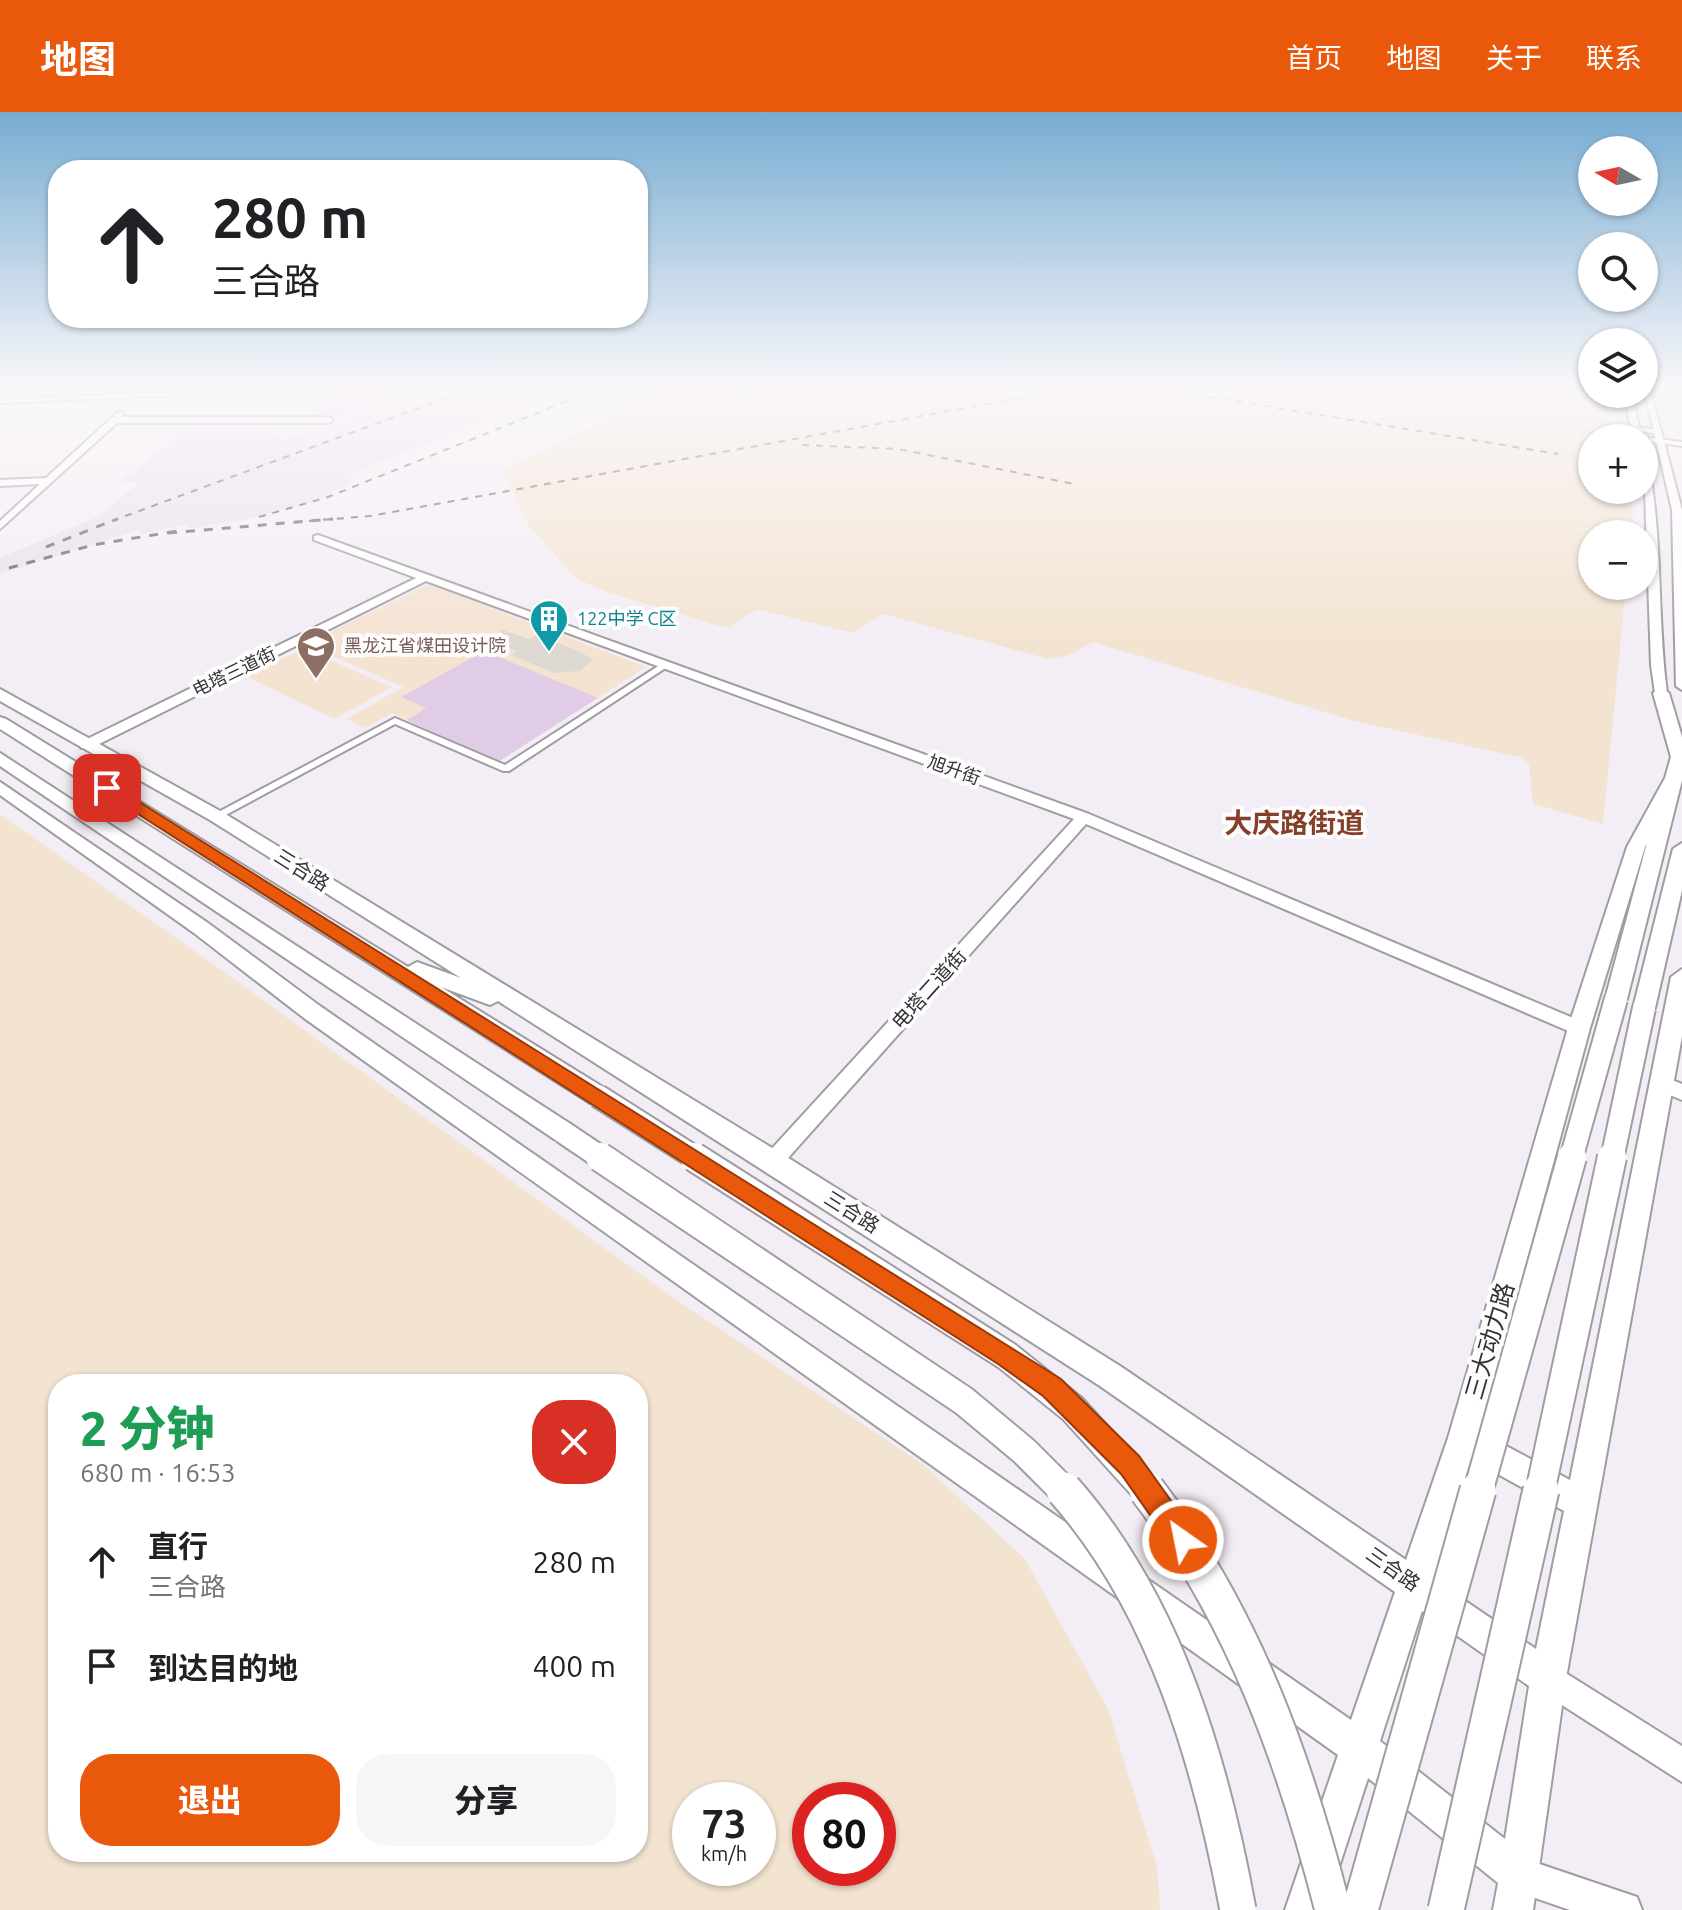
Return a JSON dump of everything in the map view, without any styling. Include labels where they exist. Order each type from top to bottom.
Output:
[{"type":"highway","points":[[1446,1910],[1566,1376],[1630,1004],[1679,759],[1661,693]]},
{"type":"highway","name":"三合路","points":[[0,694],[216,816],[773,1161],[1110,1376],[1548,1678]]},
{"type":"highway","name":"三合路","points":[[0,722],[376,954],[1007,1356],[1052,1388],[1130,1465],[1217,1593],[1262,1682],[1310,1811],[1333,1910]]},
{"type":"highway","points":[[0,758],[964,1401],[1006,1436],[1077,1506],[1126,1580],[1199,1738],[1218,1804],[1238,1910]]},
{"type":"highway","name":"三大动力路","points":[[1305,1910],[1463,1438],[1579,1028],[1636,847],[1679,759]]},
{"type":"highway","points":[[0,787],[201,928],[312,1012],[1359,1748],[1516,1892]]},
{"type":"highway","points":[[1360,1910],[1630,1004],[1682,849]]},
{"type":"highway","points":[[135,850],[201,928]]},
{"type":"highway","points":[[376,954],[540,1016]]},
{"type":"highway","points":[[1516,1892],[1548,1678],[1672,1083],[1682,977]]},
{"type":"highway","points":[[1463,1438],[1583,1504]]},
{"type":"main road","points":[[0,526],[56,473]]},
{"type":"main road","points":[[1668,473],[1677,510],[1682,686]]},
{"type":"main road","points":[[0,486],[44,484]]},
{"type":"main road","points":[[1653,504],[1653,598],[1661,693]]},
{"type":"main road","name":"旭升街","points":[[318,538],[1084,817],[1579,1028]]},
{"type":"main road","name":"电塔三道街","points":[[86,745],[426,577]]},
{"type":"main road","name":"电塔二道街","points":[[773,1161],[1084,817]]},
{"type":"main road","name":"三合路","points":[[1548,1678],[1682,1765]]},
{"type":"main road","points":[[1516,1892],[1624,1910]]},
{"type":"street","points":[[216,816],[395,721],[506,769],[666,665]]},
{"type":"shaded area","points":[[131,473],[352,473],[349,483],[318,500],[254,518],[191,528],[186,524],[144,534],[138,530],[0,574],[0,558],[99,516],[140,482],[120,482]]},
{"type":"shaded area","points":[[504,473],[1578,473],[1578,504],[1632,504],[1633,512],[1632,520],[1578,520],[1578,600],[1625,600],[1603,824],[1533,804],[1529,763],[1519,757],[1354,721],[1093,642],[1069,655],[1049,659],[883,614],[853,633],[757,609],[727,628],[610,593],[577,579],[529,526]]},
{"type":"shaded area","points":[[429,584],[646,667],[498,762],[392,713],[365,728],[347,719],[403,687],[306,644]]},
{"type":"shaded area","name":"黑龙江省煤田设计院","points":[[304,648],[392,687],[334,719],[246,676]]},
{"type":"shaded area","points":[[484,651],[598,698],[498,762],[407,720],[426,708],[401,697]]},
{"type":"shaded area","points":[[0,814],[230,976],[672,1297],[924,1465],[1025,1559],[1108,1709],[1157,1867],[1160,1910],[0,1910]]},
{"type":"building","name":"122中学 C区","points":[[503,630],[529,639],[539,634],[594,659],[580,671],[554,673],[511,655],[517,651],[507,647],[511,644],[491,636]]},
{"type":"railway","points":[[112,521],[242,473]]},
{"type":"railway","points":[[259,517],[328,497],[388,473]]},
{"type":"railway","points":[[322,520],[370,516],[608,473]]},
{"type":"railway","points":[[1018,473],[1074,484]]},
{"type":"railway","points":[[46,547],[117,519]]},
{"type":"railway","points":[[322,520],[333,519]]},
{"type":"railway","points":[[168,533],[322,520]]},
{"type":"railway","points":[[309,521],[322,520]]},
{"type":"railway","points":[[9,568],[93,545],[177,531]]},
{"type":"place","name":"122中学 C区","points":[[549,653]]},
{"type":"place","name":"黑龙江省煤田设计院","points":[[316,680]]},
{"type":"district","name":"大庆路街道","points":[[1294,823]]},
{"type":"route","points":[[107,788],[376,954],[1007,1356],[1052,1388],[1130,1465],[1183,1540]]}]
